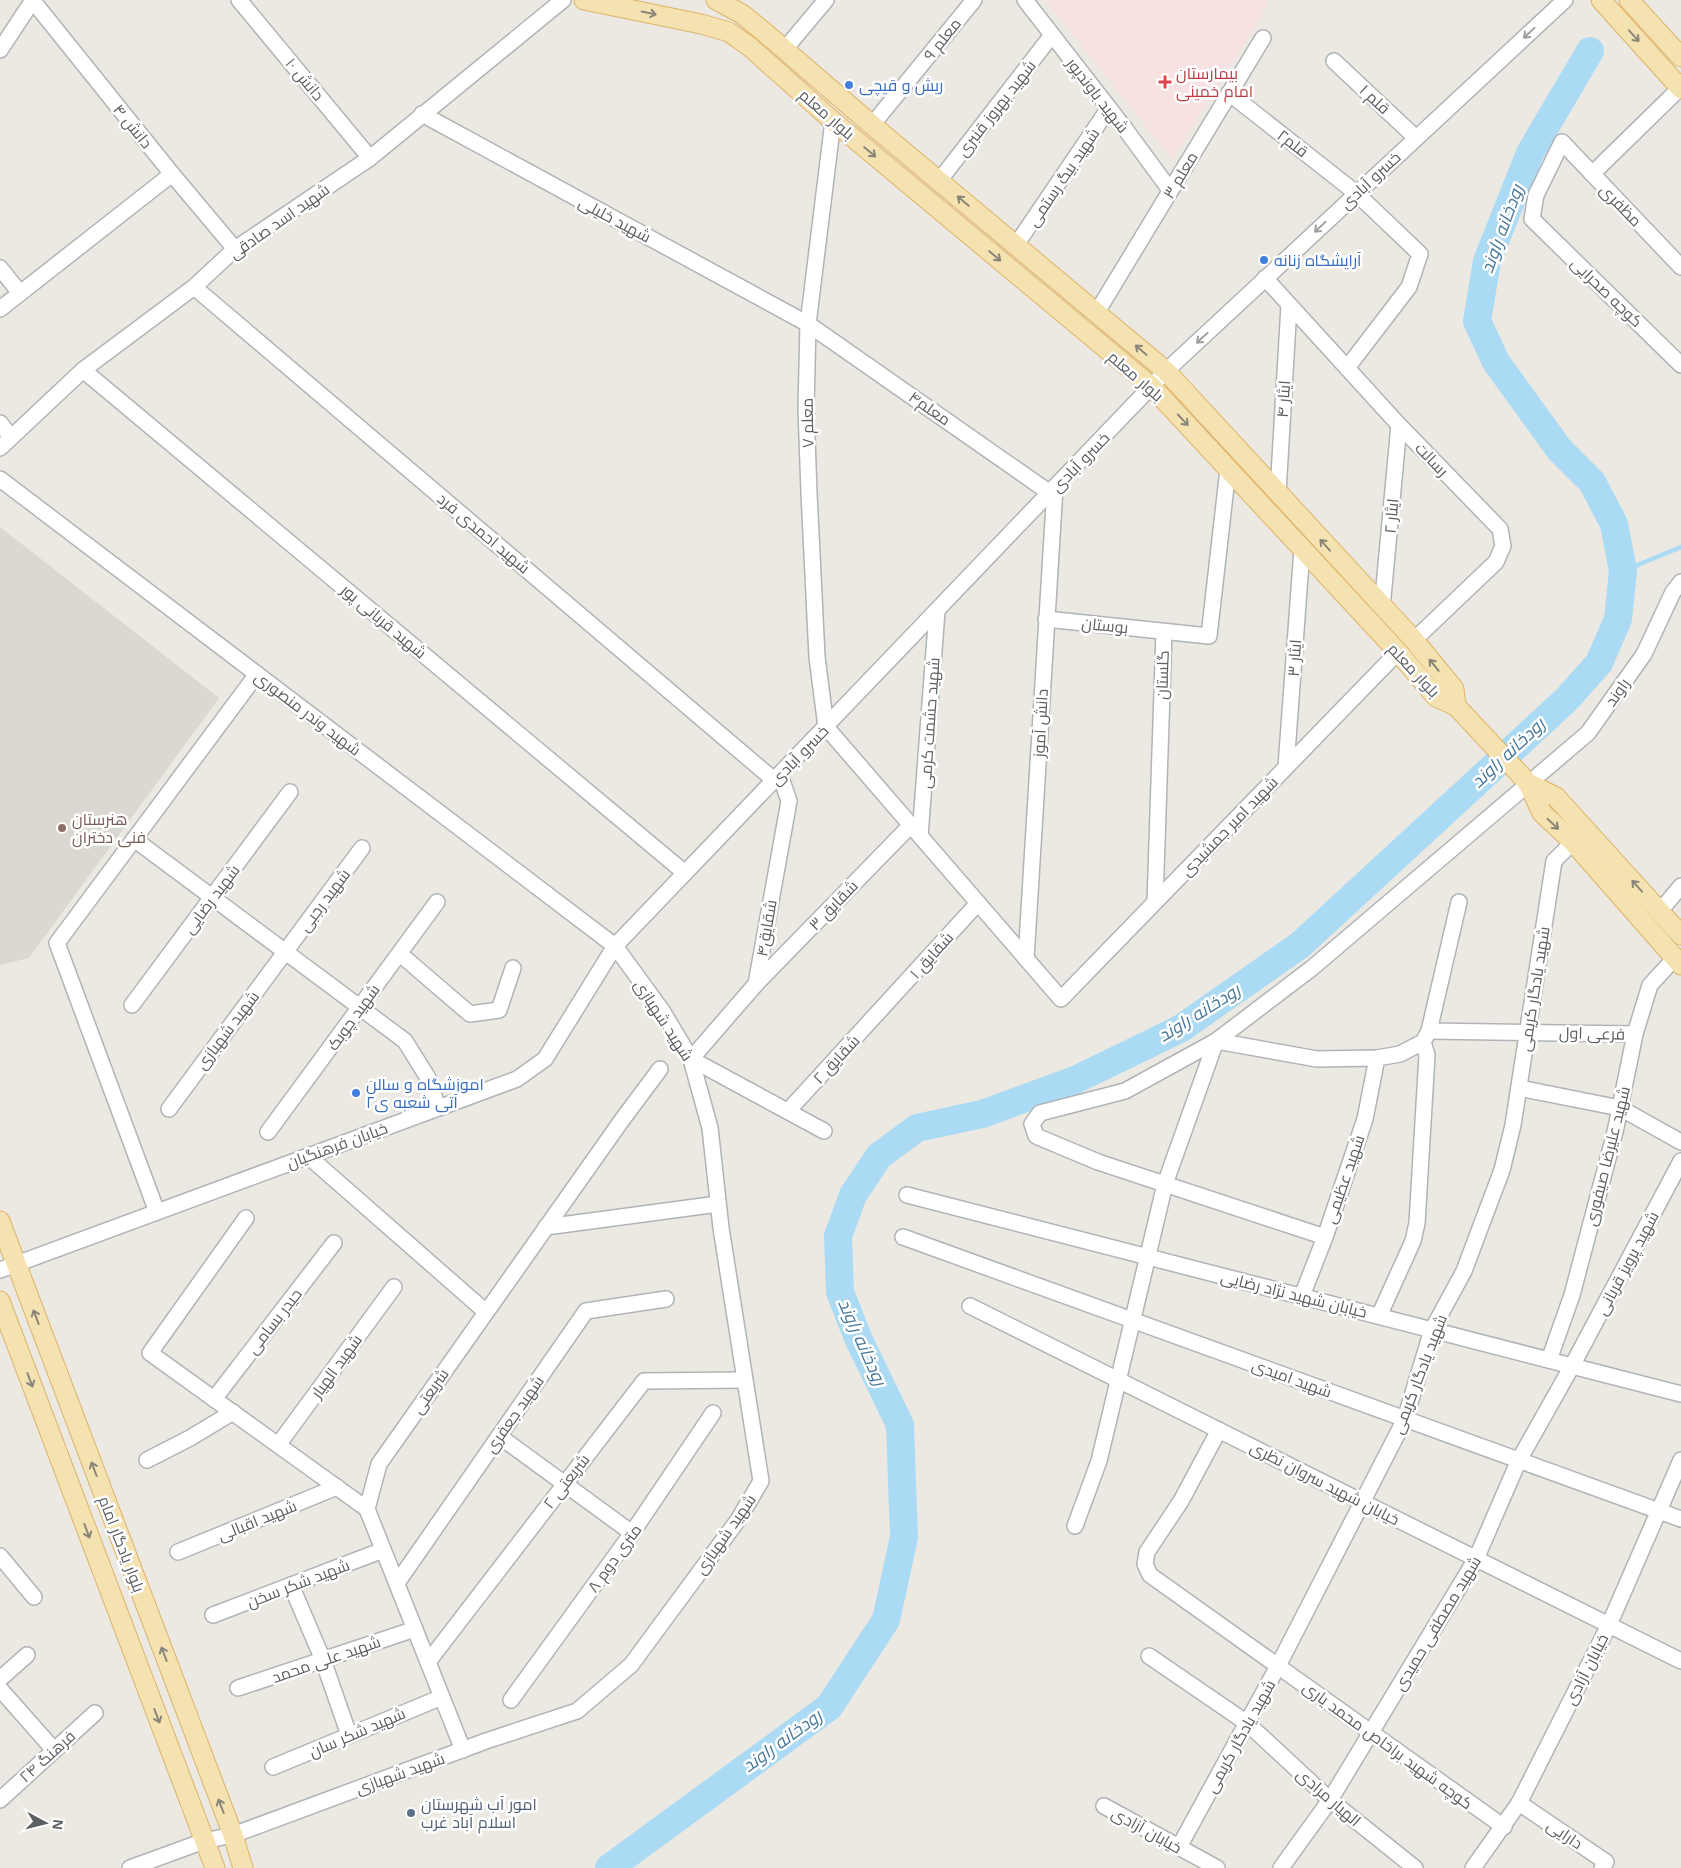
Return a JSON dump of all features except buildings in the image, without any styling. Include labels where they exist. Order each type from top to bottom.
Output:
[{"type":"main road","name":"بلوار معلم","points":[[584,0],[702,24],[729,32],[776,68],[833,121],[1152,387],[1398,652],[1436,696],[1456,706]]},
{"type":"main road","name":"بلوار معلم","points":[[716,0],[742,14],[785,49],[872,125],[1166,371],[1382,608],[1414,640],[1454,689],[1456,706]]},
{"type":"main road","points":[[1601,0],[1680,88]]},
{"type":"main road","points":[[1629,0],[1681,57]]},
{"type":"main road","points":[[1456,706],[1528,783],[1542,814],[1573,842],[1678,962]]},
{"type":"main road","points":[[1528,783],[1556,797],[1681,935]]},
{"type":"main road","name":"بلوار یادگار امام","points":[[0,1221],[8,1267],[233,1835],[244,1868]]},
{"type":"main road","name":"بلوار یادگار امام","points":[[0,1301],[215,1868]]},
{"type":"street","name":"دانش ۱۰","points":[[239,0],[370,158]]},
{"type":"street","name":"شهید اسد صادقی","points":[[5,442],[83,370],[194,286],[235,249],[370,158],[563,0]]},
{"type":"street","points":[[785,49],[826,0]]},
{"type":"street","name":"معلم ۹","points":[[872,125],[974,0]]},
{"type":"street","name":"شهید باوندپور","points":[[1025,0],[1170,190]]},
{"type":"street","name":"خسرو آبادی","points":[[615,946],[1166,371],[1565,0]]},
{"type":"street","points":[[0,50],[4,33],[33,1]]},
{"type":"street","name":"دانش ۴","points":[[33,1],[235,249]]},
{"type":"street","name":"شهید بهروز قنبری","points":[[939,181],[1052,35]]},
{"type":"street","name":"معلم ۳","points":[[1096,312],[1263,38]]},
{"type":"street","name":"قلم ۱","points":[[1334,60],[1416,138]]},
{"type":"street","points":[[1592,174],[1680,88]]},
{"type":"street","name":"قلم۲","points":[[1229,93],[1356,193],[1420,254],[1409,287],[1347,368]]},
{"type":"street","name":"شهید بیگ رستمی","points":[[1016,245],[1109,108]]},
{"type":"street","name":"شهید خلیلی","points":[[422,114],[808,324]]},
{"type":"street","name":"معلم ۷","points":[[826,727],[817,657],[808,493],[806,409],[808,324],[833,121]]},
{"type":"street","name":"مظفری","points":[[1532,219],[1536,195],[1562,142],[1681,267]]},
{"type":"street","points":[[0,309],[172,174]]},
{"type":"street","name":"کوچه صحرایی","points":[[1532,219],[1681,364]]},
{"type":"street","points":[[0,268],[20,293]]},
{"type":"street","name":"رسالت","points":[[1265,278],[1399,425],[1500,529],[1503,546],[1496,562],[1414,640]]},
{"type":"street","name":"شهید احمدی فرد","points":[[194,286],[777,778]]},
{"type":"street","name":"ایثار ۴","points":[[1278,493],[1289,305]]},
{"type":"street","name":"معلم۴","points":[[808,324],[1053,491]]},
{"type":"street","name":"شهید قربانی پور","points":[[83,370],[685,873]]},
{"type":"street","points":[[0,423],[5,442]]},
{"type":"street","name":"ایثار ۲","points":[[1382,608],[1399,425]]},
{"type":"street","name":"گلستان","points":[[1155,902],[1164,632],[1208,636],[1228,469]]},
{"type":"street","name":"شهید وندر منصوری","points":[[0,479],[615,946]]},
{"type":"street","name":"دانش آموز","points":[[1026,958],[1053,491]]},
{"type":"street","name":"ایثار ۳","points":[[1286,766],[1302,549]]},
{"type":"street","name":"راوند","points":[[1165,1184],[1098,1162],[1036,1136],[1032,1124],[1040,1113],[1125,1091],[1216,1041],[1312,968],[1588,733],[1644,654],[1673,592],[1681,582]]},
{"type":"street","name":"شهید حشمت کرمی","points":[[916,831],[937,611]]},
{"type":"street","name":"بوستان","points":[[1046,619],[1164,632]]},
{"type":"street","name":"شهید امیر جمشیدی","points":[[1026,958],[1060,999],[1398,652]]},
{"type":"street","points":[[157,1212],[57,943],[257,674]]},
{"type":"street","points":[[826,727],[1026,958]]},
{"type":"street","name":"شقایق۴","points":[[756,984],[788,801],[777,778]]},
{"type":"street","name":"شهید رضایی","points":[[132,1006],[290,792]]},
{"type":"street","name":"شقایق ۳","points":[[756,984],[916,831]]},
{"type":"street","points":[[134,839],[405,1041],[428,1078],[438,1108]]},
{"type":"street","name":"شهید یادگار کریمی","points":[[1178,1847],[1278,1666],[1405,1419],[1432,1330],[1464,1271],[1502,1170],[1513,1126],[1554,861],[1573,842]]},
{"type":"street","name":"شهید رجبی","points":[[285,952],[362,848]]},
{"type":"street","points":[[1660,911],[1681,886]]},
{"type":"street","name":"شهید چوبک","points":[[268,1132],[438,902]]},
{"type":"street","points":[[1379,1316],[1413,1241],[1417,1223],[1427,1055],[1426,1037],[1459,902]]},
{"type":"street","name":"شقایق ۱","points":[[884,1006],[978,903]]},
{"type":"street","name":"شهید شهبازی","points":[[130,1868],[204,1841],[233,1835],[463,1750],[577,1711],[631,1665],[738,1520],[761,1481],[721,1228],[710,1128],[691,1059],[663,1012],[615,946]]},
{"type":"street","name":"خیابان فرهنگیان","points":[[8,1267],[517,1080],[545,1059],[615,946]]},
{"type":"street","name":"شهید شهبازی","points":[[169,1109],[285,952]]},
{"type":"street","points":[[400,954],[470,1014],[499,1010],[513,968]]},
{"type":"street","name":"شهید علیرضا صیفوری","points":[[1549,1360],[1572,1295],[1620,1108],[1635,1034],[1650,985],[1678,962]]},
{"type":"street","points":[[756,984],[691,1059],[824,1131]]},
{"type":"street","name":"شقایق ۲","points":[[788,1112],[884,1006]]},
{"type":"street","name":"فرعی اول","points":[[1426,1037],[1528,1032],[1635,1034]]},
{"type":"street","points":[[1075,1526],[1099,1461],[1133,1320],[1146,1256],[1165,1184],[1216,1041],[1317,1059],[1377,1058],[1400,1054],[1426,1037]]},
{"type":"street","name":"شهید عظیمی","points":[[1302,1296],[1325,1237],[1365,1118],[1377,1058]]},
{"type":"street","name":"شریعتی","points":[[367,1508],[379,1464],[660,1069]]},
{"type":"street","points":[[1519,1088],[1620,1108],[1681,1142]]},
{"type":"street","points":[[308,1156],[486,1312]]},
{"type":"street","name":"شهید پرویز قربانی","points":[[1572,1366],[1681,1161]]},
{"type":"street","points":[[1165,1184],[1325,1237]]},
{"type":"street","name":"خیابان شهید نژاد رضایی","points":[[907,1194],[1681,1394]]},
{"type":"street","points":[[546,1227],[718,1204]]},
{"type":"street","points":[[246,1218],[150,1353],[367,1508],[463,1750]]},
{"type":"street","name":"شهید امیدی","points":[[903,1237],[1681,1519]]},
{"type":"street","name":"حیدر بسامی","points":[[214,1399],[334,1243]]},
{"type":"street","name":"شهید الهیار","points":[[278,1445],[394,1287]]},
{"type":"street","name":"شهید جعفری","points":[[396,1584],[586,1311],[666,1299]]},
{"type":"street","name":"خیابان شهید سروان نظری","points":[[970,1306],[1681,1661]]},
{"type":"street","name":"شهید مصطفی حمیدی","points":[[1281,1868],[1330,1800],[1476,1558],[1519,1460],[1572,1366]]},
{"type":"street","name":"شریعتی ۲","points":[[428,1662],[644,1381],[745,1380]]},
{"type":"street","points":[[148,1460],[233,1412]]},
{"type":"street","name":"۸ متری دوم","points":[[511,1700],[632,1534],[713,1413]]},
{"type":"street","name":"کوچه شهید براخاص محمد یاری","points":[[1219,1430],[1181,1501],[1146,1552],[1145,1564],[1150,1575],[1504,1827]]},
{"type":"street","points":[[499,1436],[632,1534]]},
{"type":"street","name":"خیابان آزادی","points":[[1473,1868],[1504,1827],[1519,1803],[1609,1625],[1681,1460]]},
{"type":"street","name":"شهید اقبالی","points":[[178,1552],[337,1487]]},
{"type":"street","name":"شهید شکر سخن","points":[[213,1615],[383,1550]]},
{"type":"street","points":[[0,1556],[34,1597]]},
{"type":"street","points":[[290,1586],[323,1660],[349,1735]]},
{"type":"street","name":"شهید علی محمد","points":[[238,1688],[415,1629]]},
{"type":"street","points":[[0,1679],[27,1655]]},
{"type":"street","name":"الهیار مرادی","points":[[1150,1656],[1247,1723],[1330,1800],[1415,1868]]},
{"type":"street","points":[[0,1689],[54,1750]]},
{"type":"street","name":"شهید شکر سان","points":[[273,1767],[442,1697]]},
{"type":"street","name":"فرهنگ ۲۴","points":[[0,1800],[95,1713]]},
{"type":"street","name":"دارایی","points":[[1519,1803],[1606,1862],[1602,1868]]},
{"type":"street","name":"خیابان آزادی","points":[[1104,1806],[1217,1868]]},
{"type":"shaded area","name":"بیمارستان امام خمینی","points":[[1045,0],[1266,0],[1268,5],[1172,159]]},
{"type":"shaded area","name":"هنرستان فنی دختران","points":[[0,527],[219,698],[29,958],[0,965]]},
{"type":"waterway","name":"رودخانه راوند","points":[[609,1868],[829,1707],[886,1620],[904,1537],[900,1425],[858,1338],[840,1292],[838,1236],[853,1195],[879,1156],[917,1128],[982,1114],[1075,1080],[1180,1029],[1300,945],[1567,699],[1599,663],[1618,619],[1623,571],[1614,524],[1592,482],[1559,449],[1496,362],[1477,321],[1487,261],[1530,153],[1590,51]]},
{"type":"waterway","points":[[1623,571],[1681,547]]},
{"type":"place","name":"بیمارستان امام خمینی","points":[[1165,82]]},
{"type":"place","name":"ریش و قیچی","points":[[849,85]]},
{"type":"place","name":"آرایشگاه زنانه","points":[[1264,260]]},
{"type":"place","name":"هنرستان فنی دختران","points":[[62,828]]},
{"type":"place","name":"اموزشگاه و سالن آتی شعبه ی۲","points":[[356,1093]]},
{"type":"place","name":"امور آب شهرستان اسلام آباد غرب","points":[[411,1813]]}]
